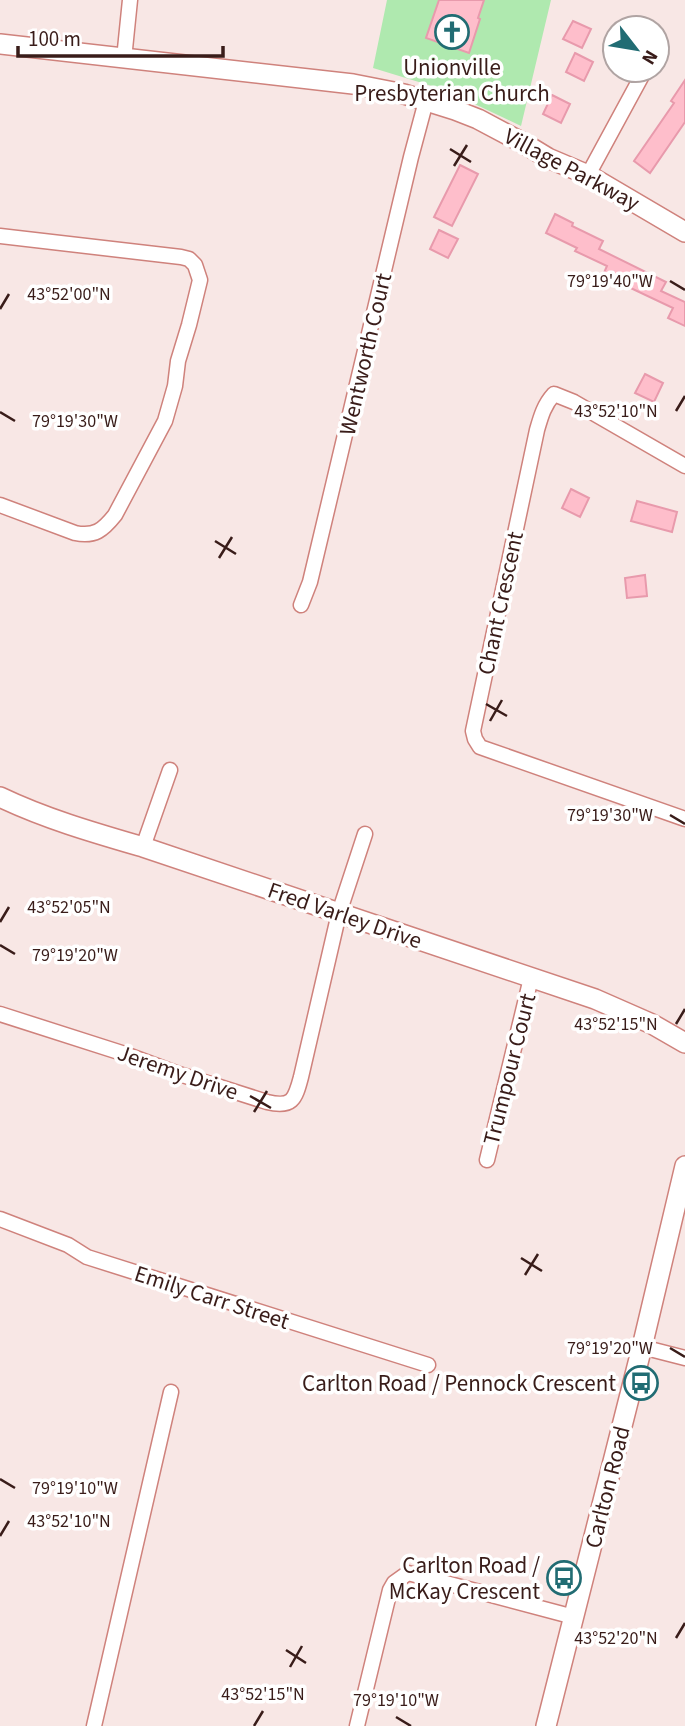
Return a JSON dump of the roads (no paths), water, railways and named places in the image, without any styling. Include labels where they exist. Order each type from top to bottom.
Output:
[{"type":"main road","name":"Village Parkway","points":[[0,44],[353,84],[404,94],[478,119],[548,158],[588,176],[685,232]]},
{"type":"main road","name":"Fred Varley Drive","points":[[0,797],[78,828],[595,999],[652,1024],[685,1043]]},
{"type":"main road","name":"Carlton Road","points":[[546,1726],[685,1166]]},
{"type":"street","points":[[124,59],[130,0]]},
{"type":"street","points":[[588,176],[637,84]]},
{"type":"street","name":"Wentworth Court","points":[[301,605],[310,582],[426,101]]},
{"type":"street","points":[[0,236],[181,257],[189,259],[195,265],[200,281],[165,421],[115,515],[106,526],[86,535],[75,533],[0,505]]},
{"type":"street","name":"Chant Crescent","points":[[685,466],[574,402],[554,394],[548,400],[542,409],[537,430],[473,731],[480,747],[685,819]]},
{"type":"street","points":[[144,848],[170,770]]},
{"type":"street","points":[[340,913],[365,834]]},
{"type":"street","name":"Jeremy Drive","points":[[0,1014],[279,1105],[292,1100],[297,1092],[340,913]]},
{"type":"street","name":"Trumpour Court","points":[[486,1160],[531,978]]},
{"type":"street","name":"Emily Carr Street","points":[[0,1219],[68,1245],[87,1257],[428,1365]]},
{"type":"street","points":[[642,1347],[685,1358]]},
{"type":"street","points":[[94,1726],[171,1392]]},
{"type":"street","points":[[358,1726],[390,1590],[394,1583],[408,1573],[574,1617]]},
{"type":"place","name":"Unionville Presbyterian Church","points":[[452,32]]},
{"type":"place","name":"Carlton Road / Pennock Crescent","points":[[641,1383]]},
{"type":"place","name":"Carlton Road / McKay Crescent","points":[[564,1578]]}]
